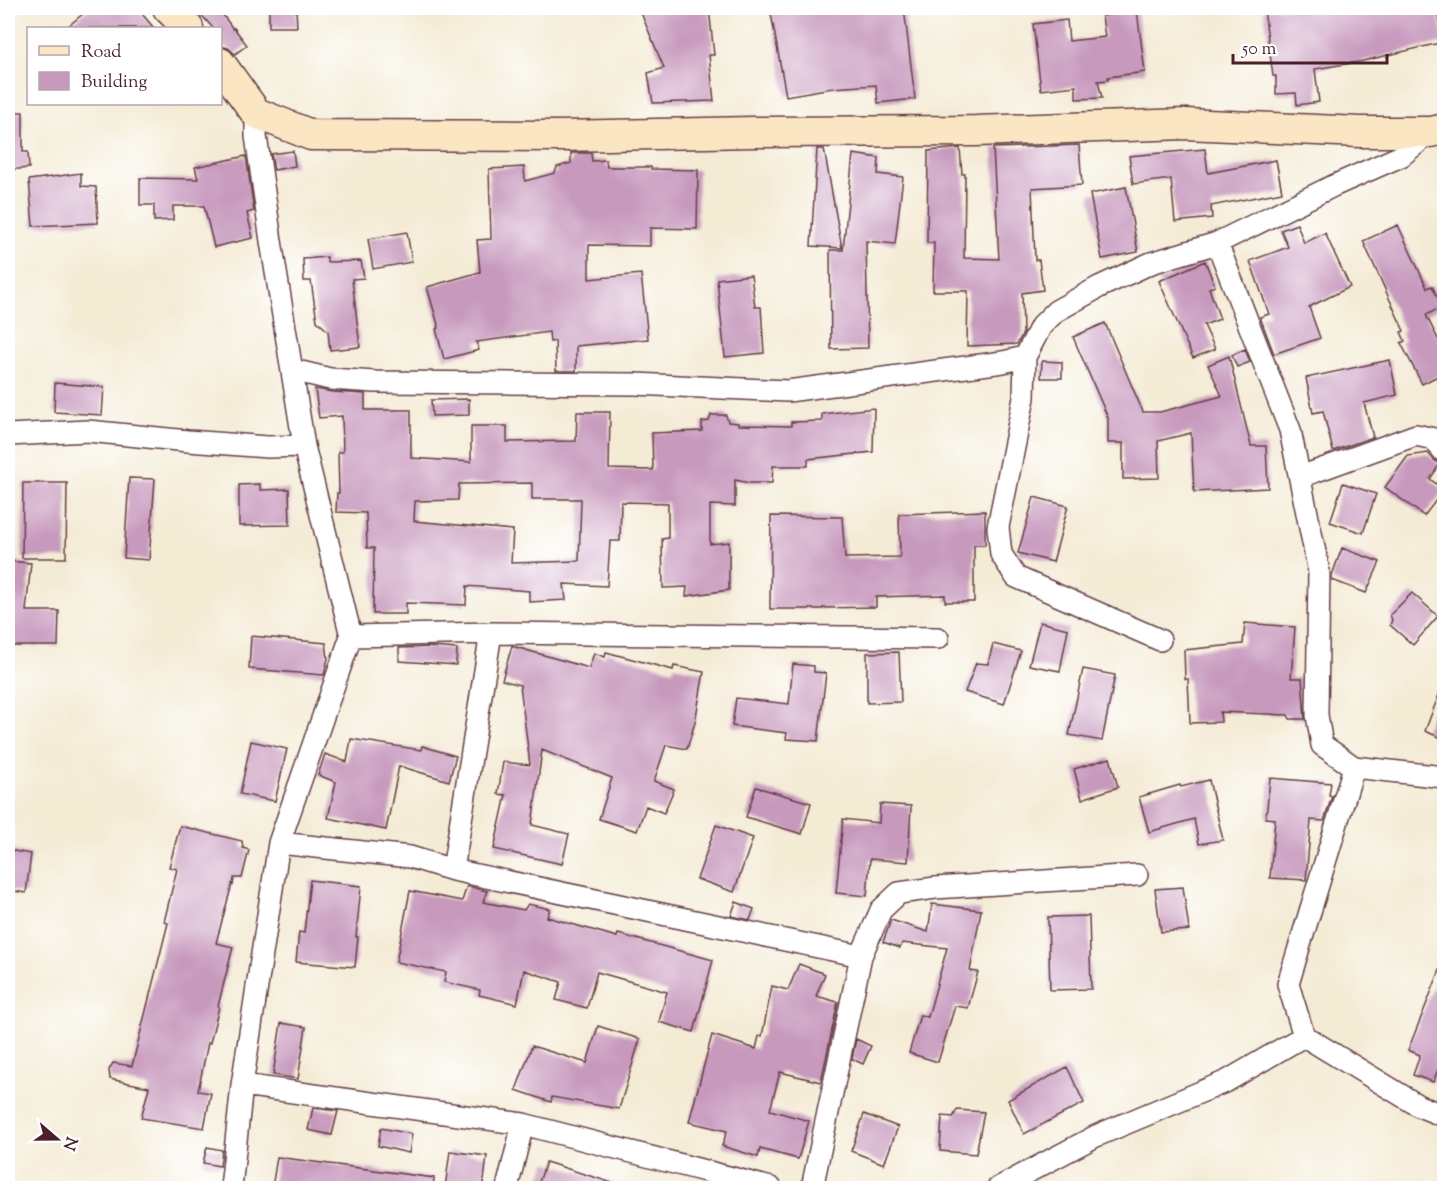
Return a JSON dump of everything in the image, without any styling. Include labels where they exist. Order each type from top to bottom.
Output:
[{"type":"street","points":[[168,8],[187,27]]},
{"type":"street","points":[[222,66],[256,113],[311,135],[561,136],[752,132],[964,132],[1186,124],[1360,132],[1438,130]]},
{"type":"street","points":[[231,1188],[242,1084],[279,843],[351,636],[304,446],[256,136],[256,113]]},
{"type":"street","points":[[1160,640],[1016,577],[1001,554],[998,527],[1024,398],[1025,357],[1041,326],[1056,311],[1099,287],[1151,262],[1217,243],[1333,186],[1401,156],[1438,130]]},
{"type":"street","points":[[1217,243],[1290,430],[1300,477],[1319,572],[1317,715],[1322,745],[1354,766],[1444,777]]},
{"type":"street","points":[[293,370],[330,379],[375,382],[635,384],[788,391],[981,366],[1025,357]]},
{"type":"street","points":[[8,435],[88,431],[268,447],[304,446]]},
{"type":"street","points":[[1300,477],[1416,435],[1434,439],[1444,452]]},
{"type":"street","points":[[351,636],[491,633],[938,638]]},
{"type":"street","points":[[453,870],[491,633]]},
{"type":"street","points":[[1354,766],[1288,984],[1304,1036],[1419,1106],[1444,1116]]},
{"type":"street","points":[[279,843],[410,857],[453,870],[861,956]]},
{"type":"street","points":[[812,1188],[861,956],[881,910],[899,893],[1137,875]]},
{"type":"street","points":[[998,1188],[1096,1136],[1227,1081],[1304,1036]]},
{"type":"street","points":[[242,1084],[523,1124],[771,1188]]},
{"type":"street","points":[[507,1188],[523,1124]]},
{"type":"building","points":[[90,8],[137,8],[153,27],[67,27]]},
{"type":"building","points":[[195,8],[218,8],[247,45],[235,54],[222,46],[222,27],[212,27]]},
{"type":"building","points":[[269,8],[296,8],[297,27],[269,27]]},
{"type":"building","points":[[639,8],[709,8],[714,55],[709,55],[714,101],[653,103],[648,73],[664,68]]},
{"type":"building","points":[[770,8],[904,8],[915,99],[878,103],[876,85],[832,88],[786,96]]},
{"type":"building","points":[[1299,8],[1300,11],[1317,8],[1437,8],[1444,42],[1363,61],[1315,69],[1319,102],[1297,105],[1296,93],[1276,94],[1276,76],[1273,76],[1264,10]]},
{"type":"building","points":[[1137,11],[1145,72],[1108,77],[1108,80],[1098,81],[1102,98],[1076,99],[1076,86],[1041,90],[1033,24],[1067,20],[1069,41],[1105,37],[1102,16]]},
{"type":"building","points":[[8,112],[23,112],[23,152],[28,152],[29,168],[8,170]]},
{"type":"building","points":[[1079,145],[1082,185],[1032,188],[1035,260],[1039,260],[1043,290],[1022,293],[1023,333],[1017,344],[967,346],[968,291],[933,291],[934,243],[927,243],[928,151],[960,148],[962,174],[965,174],[964,258],[999,259],[993,148]]},
{"type":"building","points":[[817,149],[824,149],[842,248],[811,246]]},
{"type":"building","points":[[1205,149],[1208,173],[1276,160],[1282,192],[1211,206],[1212,218],[1175,222],[1171,179],[1133,184],[1129,156]]},
{"type":"building","points":[[293,151],[295,166],[274,170],[271,154]]},
{"type":"building","points":[[571,153],[591,153],[592,161],[606,160],[607,167],[698,170],[697,229],[650,228],[650,246],[589,245],[589,279],[641,274],[648,339],[576,346],[576,371],[556,371],[555,341],[550,342],[549,332],[476,342],[479,350],[444,359],[436,329],[439,328],[427,287],[480,272],[477,240],[491,239],[489,169],[524,167],[525,181],[555,173],[557,167],[571,163]]},
{"type":"building","points":[[853,154],[879,158],[878,174],[903,177],[895,244],[866,241],[868,348],[831,349],[830,250],[843,250]]},
{"type":"building","points":[[246,156],[254,211],[247,213],[253,238],[214,247],[204,206],[173,206],[173,220],[154,221],[154,205],[140,205],[140,178],[198,179],[195,167]]},
{"type":"building","points":[[81,173],[81,186],[96,187],[98,223],[33,226],[29,180]]},
{"type":"building","points":[[1126,187],[1138,252],[1102,259],[1090,194]]},
{"type":"building","points":[[1297,224],[1304,243],[1325,233],[1350,287],[1309,307],[1320,338],[1274,354],[1260,317],[1269,314],[1250,261],[1288,247],[1281,230]]},
{"type":"building","points":[[1398,225],[1427,288],[1432,286],[1442,307],[1426,315],[1444,351],[1444,373],[1422,384],[1401,343],[1405,341],[1401,332],[1404,331],[1363,241]]},
{"type":"building","points":[[407,232],[412,262],[373,269],[368,239]]},
{"type":"building","points":[[327,257],[327,262],[361,261],[364,278],[352,279],[360,347],[330,350],[328,331],[317,321],[311,281],[304,281],[303,259]]},
{"type":"building","points":[[1205,261],[1215,286],[1209,288],[1220,319],[1204,325],[1215,349],[1193,358],[1159,281]]},
{"type":"building","points":[[751,275],[755,307],[761,307],[764,353],[725,357],[717,279]]},
{"type":"building","points":[[1105,323],[1143,412],[1160,412],[1222,396],[1208,365],[1229,356],[1251,446],[1266,446],[1268,488],[1194,492],[1191,433],[1158,441],[1159,478],[1123,479],[1123,443],[1108,443],[1108,418],[1073,337]]},
{"type":"building","points":[[1245,349],[1250,362],[1237,367],[1232,355]]},
{"type":"building","points":[[1390,360],[1397,395],[1364,403],[1373,437],[1333,451],[1323,411],[1313,413],[1306,378]]},
{"type":"building","points":[[1042,361],[1062,362],[1062,378],[1041,378]]},
{"type":"building","points":[[55,383],[104,387],[102,415],[54,412]]},
{"type":"building","points":[[315,389],[365,394],[365,410],[411,410],[411,458],[471,462],[471,426],[507,426],[507,442],[576,441],[577,412],[610,412],[609,469],[653,470],[652,433],[702,431],[702,422],[709,421],[711,415],[726,415],[728,422],[738,423],[738,425],[791,426],[791,422],[822,421],[822,414],[874,408],[873,452],[808,459],[808,466],[773,466],[772,483],[749,483],[735,480],[735,506],[710,505],[710,544],[729,542],[729,590],[686,596],[687,587],[663,588],[662,539],[668,538],[668,503],[621,502],[620,541],[610,541],[607,586],[564,584],[566,600],[529,602],[529,591],[467,586],[466,605],[406,603],[406,614],[373,614],[374,548],[367,548],[366,513],[336,512],[337,493],[339,493],[338,452],[343,452],[342,416],[319,418]],"holes":[[[532,483],[532,499],[581,499],[579,561],[511,563],[513,530],[414,521],[415,501],[458,500],[459,484]]]},
{"type":"building","points":[[469,399],[469,415],[432,416],[431,400]]},
{"type":"building","points":[[1428,453],[1440,464],[1430,479],[1444,490],[1424,516],[1385,487],[1408,456]]},
{"type":"building","points":[[129,478],[155,479],[149,560],[124,558]]},
{"type":"building","points":[[23,483],[67,483],[66,558],[22,558]]},
{"type":"building","points":[[1343,483],[1376,494],[1363,533],[1330,522]]},
{"type":"building","points":[[260,484],[260,490],[289,489],[290,525],[239,526],[239,485]]},
{"type":"building","points":[[1034,497],[1068,506],[1053,562],[1018,553]]},
{"type":"building","points":[[985,511],[985,545],[974,545],[974,602],[945,602],[945,595],[876,597],[876,607],[770,609],[771,516],[842,517],[845,558],[900,557],[899,514]]},
{"type":"building","points":[[1342,548],[1380,562],[1366,593],[1332,580]]},
{"type":"building","points":[[8,561],[31,563],[26,611],[59,611],[58,646],[8,646]]},
{"type":"building","points":[[1412,593],[1438,616],[1413,645],[1390,625],[1392,620],[1390,615]]},
{"type":"building","points":[[1040,622],[1068,629],[1060,671],[1029,665]]},
{"type":"building","points":[[1245,623],[1295,627],[1291,678],[1302,678],[1305,719],[1290,719],[1288,715],[1220,712],[1221,722],[1190,723],[1184,650],[1243,644]]},
{"type":"building","points":[[251,636],[326,643],[328,658],[324,675],[249,669]]},
{"type":"building","points":[[993,644],[1021,651],[1004,704],[965,692],[976,663],[988,664]]},
{"type":"building","points":[[512,646],[589,668],[594,653],[605,657],[606,652],[673,670],[674,666],[704,672],[695,722],[687,749],[666,745],[654,781],[674,789],[664,813],[646,806],[637,831],[599,819],[612,778],[542,750],[532,825],[569,834],[562,864],[494,849],[506,795],[498,794],[503,762],[530,765],[520,685],[502,680]]},
{"type":"building","points":[[399,648],[457,649],[456,665],[399,661]]},
{"type":"building","points":[[899,652],[901,702],[867,703],[867,653]]},
{"type":"building","points":[[793,664],[814,666],[814,672],[826,673],[818,741],[786,739],[787,733],[732,726],[736,698],[789,704]]},
{"type":"building","points":[[1083,669],[1115,675],[1102,741],[1069,735]]},
{"type":"building","points":[[1444,685],[1444,739],[1425,731]]},
{"type":"building","points":[[351,739],[421,750],[422,746],[456,756],[449,781],[399,766],[386,830],[328,818],[336,782],[318,775],[325,754],[347,762]]},
{"type":"building","points":[[251,741],[287,749],[275,801],[240,794]]},
{"type":"building","points":[[1110,758],[1118,787],[1082,799],[1074,769]]},
{"type":"building","points":[[1270,778],[1331,783],[1329,795],[1332,796],[1324,821],[1311,820],[1306,880],[1270,878],[1275,819],[1266,818]]},
{"type":"building","points":[[1209,780],[1223,840],[1199,844],[1194,819],[1149,832],[1139,797],[1180,785],[1181,787]]},
{"type":"building","points":[[756,787],[811,803],[802,834],[746,817]]},
{"type":"building","points":[[880,804],[911,806],[908,862],[870,859],[867,896],[836,893],[843,819],[879,823]]},
{"type":"building","points":[[716,825],[753,838],[734,892],[697,879]]},
{"type":"building","points":[[180,826],[242,841],[243,848],[249,850],[242,878],[234,878],[216,943],[233,947],[198,1091],[211,1093],[204,1128],[141,1118],[149,1087],[110,1079],[109,1070],[113,1063],[132,1066],[168,923],[164,922],[177,869],[169,867]]},
{"type":"building","points":[[8,850],[31,854],[26,893],[8,890]]},
{"type":"building","points":[[310,880],[361,886],[355,967],[296,962],[299,932],[304,933]]},
{"type":"building","points":[[467,886],[487,891],[483,902],[524,910],[528,904],[550,909],[547,917],[617,937],[618,934],[713,960],[694,1032],[659,1022],[667,992],[597,972],[587,1008],[556,1000],[561,982],[524,970],[517,1004],[479,995],[480,990],[444,982],[446,972],[396,962],[410,891],[462,901]]},
{"type":"building","points":[[1183,887],[1189,930],[1161,932],[1155,889]]},
{"type":"building","points":[[736,902],[754,909],[750,920],[731,916]]},
{"type":"building","points":[[932,904],[981,910],[970,971],[978,972],[968,1008],[955,1006],[938,1062],[909,1053],[920,1015],[928,1017],[947,948],[902,943],[900,948],[883,942],[891,920],[928,932]]},
{"type":"building","points":[[1089,916],[1091,989],[1050,990],[1048,917]]},
{"type":"building","points":[[1444,960],[1444,1055],[1433,1082],[1413,1075],[1420,1055],[1408,1050]]},
{"type":"building","points":[[799,964],[825,974],[816,996],[838,1002],[821,1082],[780,1072],[770,1110],[809,1121],[798,1159],[760,1149],[758,1157],[722,1146],[727,1131],[689,1122],[712,1035],[756,1049],[759,1036],[762,1036],[772,986],[788,990]]},
{"type":"building","points":[[281,1023],[306,1027],[298,1079],[273,1075]]},
{"type":"building","points":[[598,1026],[640,1039],[619,1109],[552,1097],[551,1102],[516,1090],[532,1046],[587,1063]]},
{"type":"building","points":[[856,1039],[871,1046],[863,1064],[852,1059]]},
{"type":"building","points":[[1067,1067],[1084,1103],[1024,1134],[1008,1100]]},
{"type":"building","points":[[313,1108],[338,1111],[332,1135],[308,1130]]},
{"type":"building","points":[[957,1110],[984,1112],[976,1154],[940,1151],[942,1116],[953,1117]]},
{"type":"building","points":[[864,1114],[898,1127],[884,1164],[851,1151]]},
{"type":"building","points":[[381,1128],[412,1134],[409,1153],[378,1146]]},
{"type":"building","points":[[207,1147],[222,1150],[220,1166],[203,1163]]},
{"type":"building","points":[[450,1151],[487,1156],[483,1188],[445,1188]]},
{"type":"building","points":[[277,1157],[434,1178],[433,1188],[272,1188]]},
{"type":"building","points":[[546,1162],[619,1185],[619,1188],[537,1188]]}]
